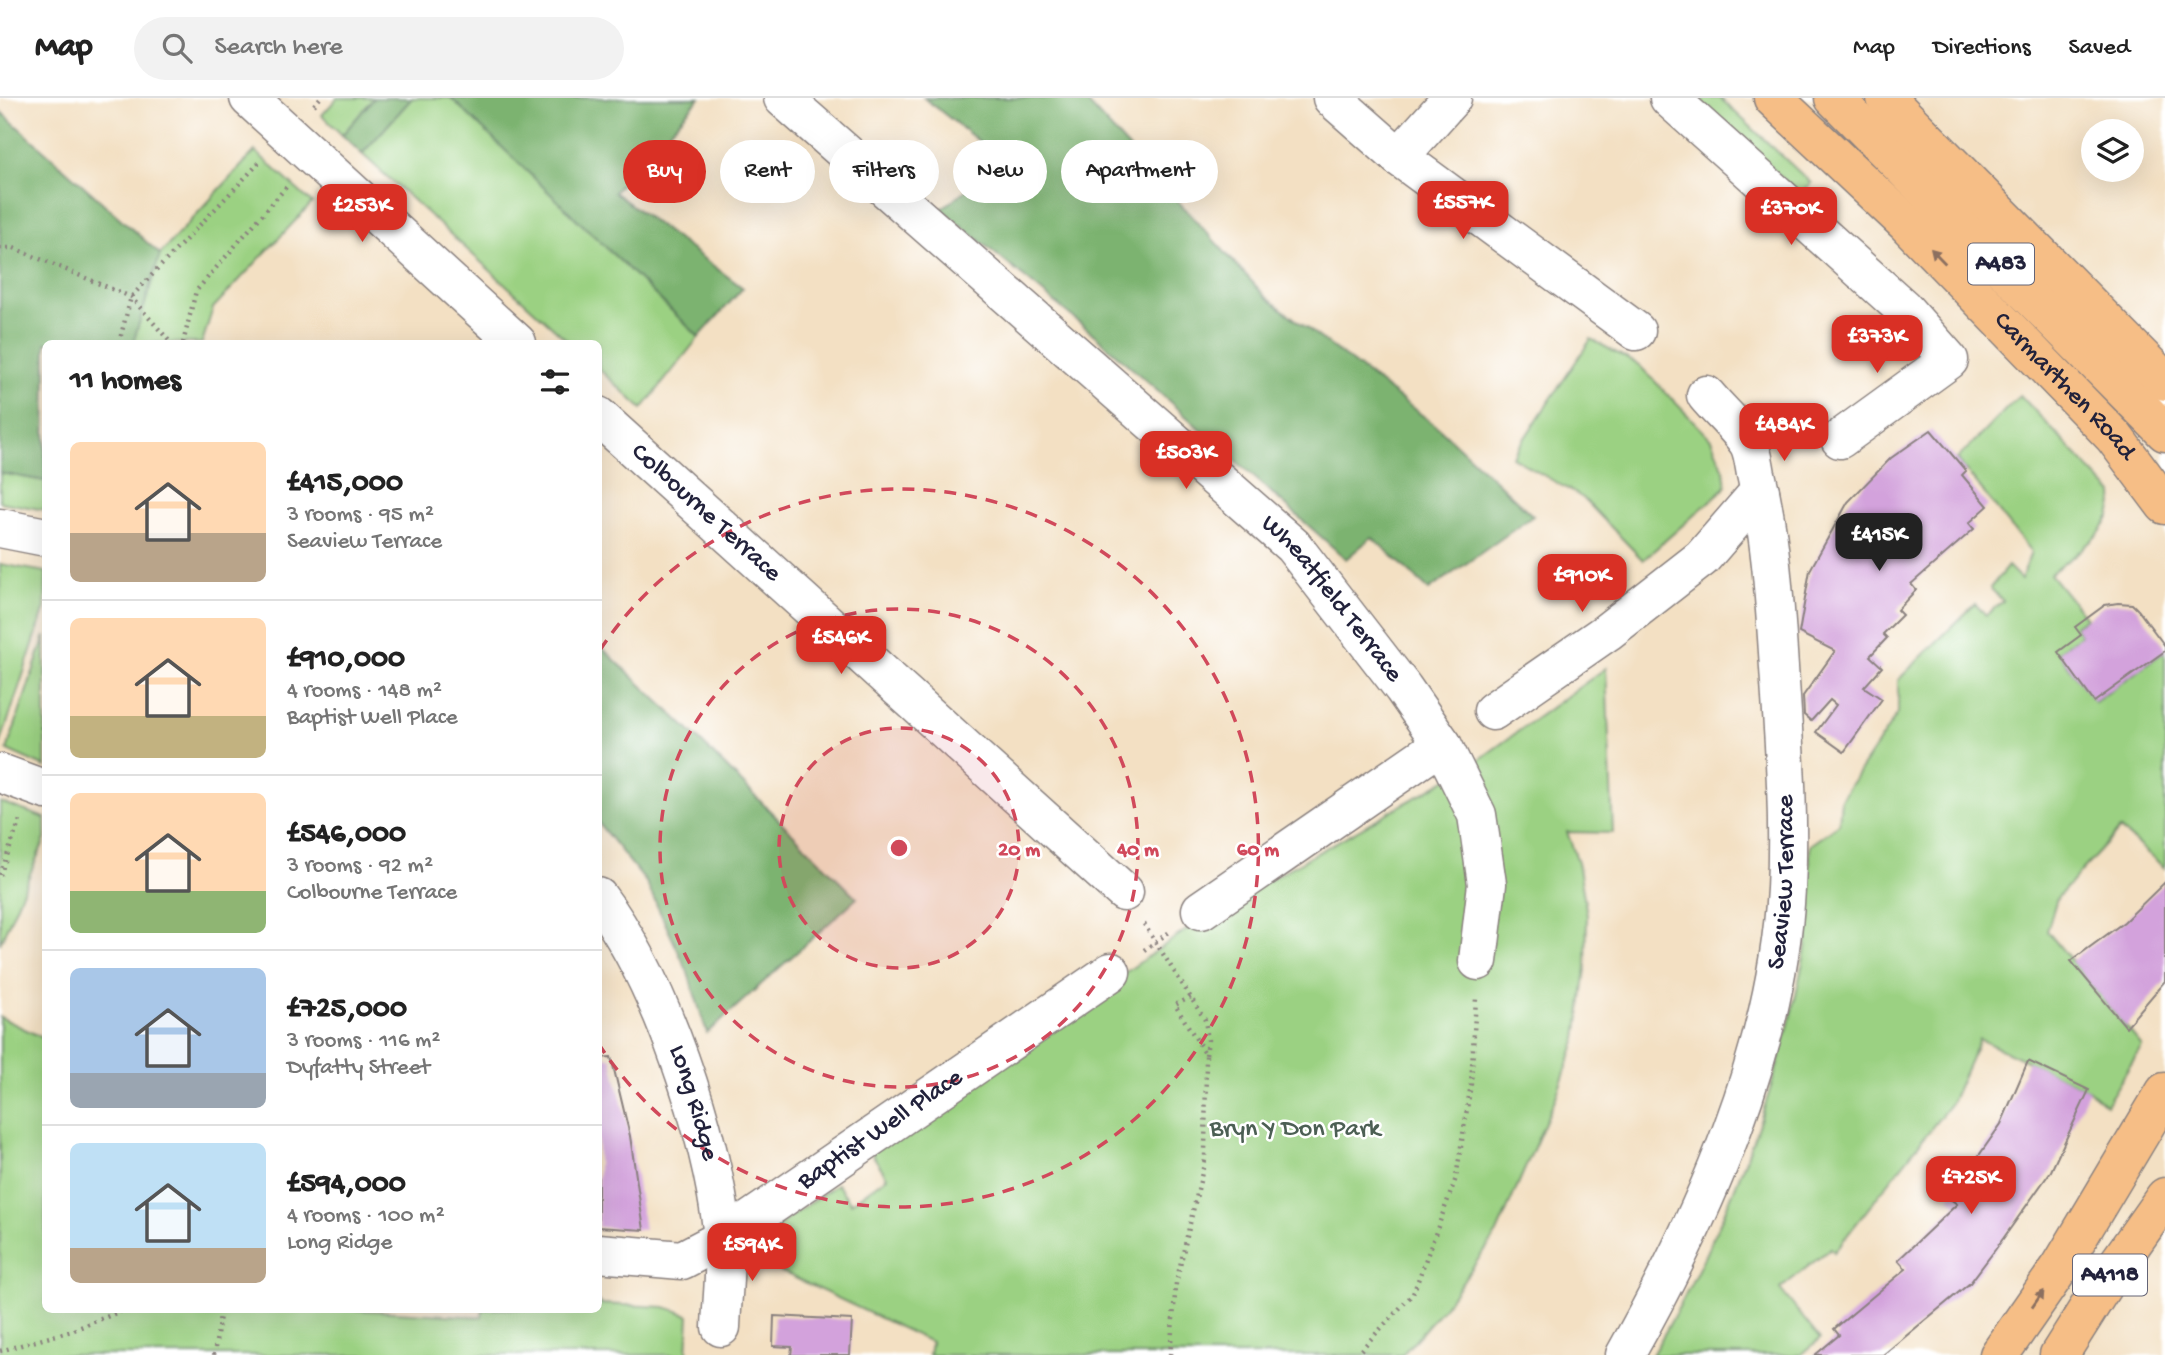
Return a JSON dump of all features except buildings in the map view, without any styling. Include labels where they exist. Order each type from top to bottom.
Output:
[{"type":"main road","name":"Carmarthen Road","points":[[1773,98],[1906,223],[2114,437],[2165,505]]},
{"type":"main road","name":"A483","points":[[1834,98],[2165,432]]},
{"type":"main road","name":"A483","points":[[1886,98],[2165,381]]},
{"type":"main road","name":"A4118","points":[[1999,1355],[2061,1266],[2165,1091]]},
{"type":"main road","name":"A4118","points":[[2059,1355],[2105,1282],[2165,1197]]},
{"type":"street","points":[[249,98],[514,340]]},
{"type":"street","name":"Wheatfield Terrace","points":[[783,98],[1293,546],[1403,688],[1442,744],[1477,815],[1487,884],[1478,961]]},
{"type":"street","points":[[1332,98],[1399,157],[1636,331]]},
{"type":"street","points":[[1399,157],[1452,98]]},
{"type":"street","points":[[1669,98],[1903,308],[1949,360],[1840,439]]},
{"type":"street","points":[[1877,98],[1899,135],[2165,403]]},
{"type":"street","name":"Seaview Terrace","points":[[1625,1355],[1671,1275],[1741,1105],[1765,1035],[1778,964],[1786,892],[1788,817],[1773,572],[1760,491],[1749,444],[1706,396]]},
{"type":"street","name":"Colbourne Terrace","points":[[602,420],[1124,892]]},
{"type":"street","points":[[1493,712],[1607,632],[1702,558],[1760,491]]},
{"type":"street","points":[[0,528],[42,536]]},
{"type":"street","points":[[1201,910],[1442,744]]},
{"type":"street","name":"Long Ridge","points":[[602,902],[614,918],[657,1003],[697,1107],[724,1238],[721,1327]]},
{"type":"street","name":"Baptist Well Place","points":[[602,1254],[682,1260],[724,1238],[1111,972]]},
{"type":"path","points":[[184,340],[196,291],[300,146],[320,98]]},
{"type":"path","points":[[120,340],[131,297],[300,146]]},
{"type":"path","points":[[0,248],[14,248],[131,297],[168,340]]},
{"type":"path","points":[[0,875],[26,782]]},
{"type":"path","points":[[1124,892],[1205,1020],[1208,1040],[1205,1160],[1176,1283],[1170,1355]]},
{"type":"path","points":[[1111,972],[1201,910]]},
{"type":"path","points":[[1356,1355],[1413,1293],[1456,1178],[1471,1084],[1478,961]]},
{"type":"path","points":[[1191,997],[1175,1006],[1206,1055]]},
{"type":"path","points":[[0,1351],[71,1331],[116,1313]]},
{"type":"path","points":[[214,1355],[220,1313]]},
{"type":"green space","points":[[337,98],[374,98],[342,135],[322,115]]},
{"type":"green space","points":[[374,98],[412,98],[362,154],[342,135]]},
{"type":"green space","points":[[412,98],[451,98],[699,337],[642,409],[602,372],[602,340],[567,340],[362,154]]},
{"type":"green space","points":[[451,98],[700,98],[662,140],[623,140],[623,182],[614,192],[623,199],[623,203],[629,203],[743,288],[699,337]]},
{"type":"green space","points":[[924,98],[1083,98],[1122,140],[1061,140],[1061,203],[1180,203],[1266,297],[1439,428],[1533,516],[1429,590],[1372,537],[1346,559],[1098,338],[941,209],[953,200],[953,203],[1047,203],[1047,140],[977,140]]},
{"type":"green space","points":[[1697,98],[1720,98],[1811,183],[1800,195]]},
{"type":"green space","points":[[0,111],[160,254],[134,340],[42,340],[42,480],[0,473]]},
{"type":"green space","points":[[255,151],[312,203],[213,308],[203,340],[134,340],[160,254]]},
{"type":"green space","points":[[1591,339],[1639,365],[1711,439],[1724,470],[1726,487],[1643,560],[1583,498],[1512,457]]},
{"type":"green space","points":[[2020,395],[2113,494],[2113,507],[2102,530],[2050,574],[2086,618],[2075,626],[2081,635],[2058,652],[2095,702],[2165,651],[2165,868],[2120,829],[2057,898],[2047,931],[2142,1046],[2106,1105],[2089,1090],[1979,1039],[1951,1103],[1834,1252],[1831,1248],[1780,1289],[1820,1339],[1801,1355],[1652,1355],[1703,1260],[1746,1160],[1764,1109],[1794,1005],[1805,952],[1809,912],[1810,845],[1839,824],[1841,799],[1898,713],[1898,680],[1975,604],[1986,615],[2003,601],[1990,588],[2008,566],[2021,579],[2031,552],[1957,459]]},
{"type":"green space","points":[[0,473],[42,480],[42,509],[0,502]]},
{"type":"green space","points":[[0,564],[42,571],[42,617],[0,745]]},
{"type":"green space","points":[[42,645],[42,766],[7,750]]},
{"type":"green space","points":[[602,648],[691,732],[857,898],[707,1033],[687,970],[646,882],[602,828]]},
{"type":"green space","name":"Bryn Y Don Park","points":[[1606,668],[1613,833],[1567,832],[1578,862],[1587,915],[1586,968],[1577,1039],[1556,1097],[1497,1233],[1445,1306],[1402,1355],[929,1355],[931,1342],[761,1262],[778,1226],[837,1184],[851,1203],[887,1177],[870,1151],[1209,914],[1469,767]]},
{"type":"green space","points":[[0,802],[42,817],[42,846],[0,944]]},
{"type":"green space","points":[[0,1017],[42,1038],[42,1313],[412,1313],[482,1317],[482,1313],[602,1313],[602,1304],[665,1307],[689,1315],[687,1355],[0,1355]]}]
